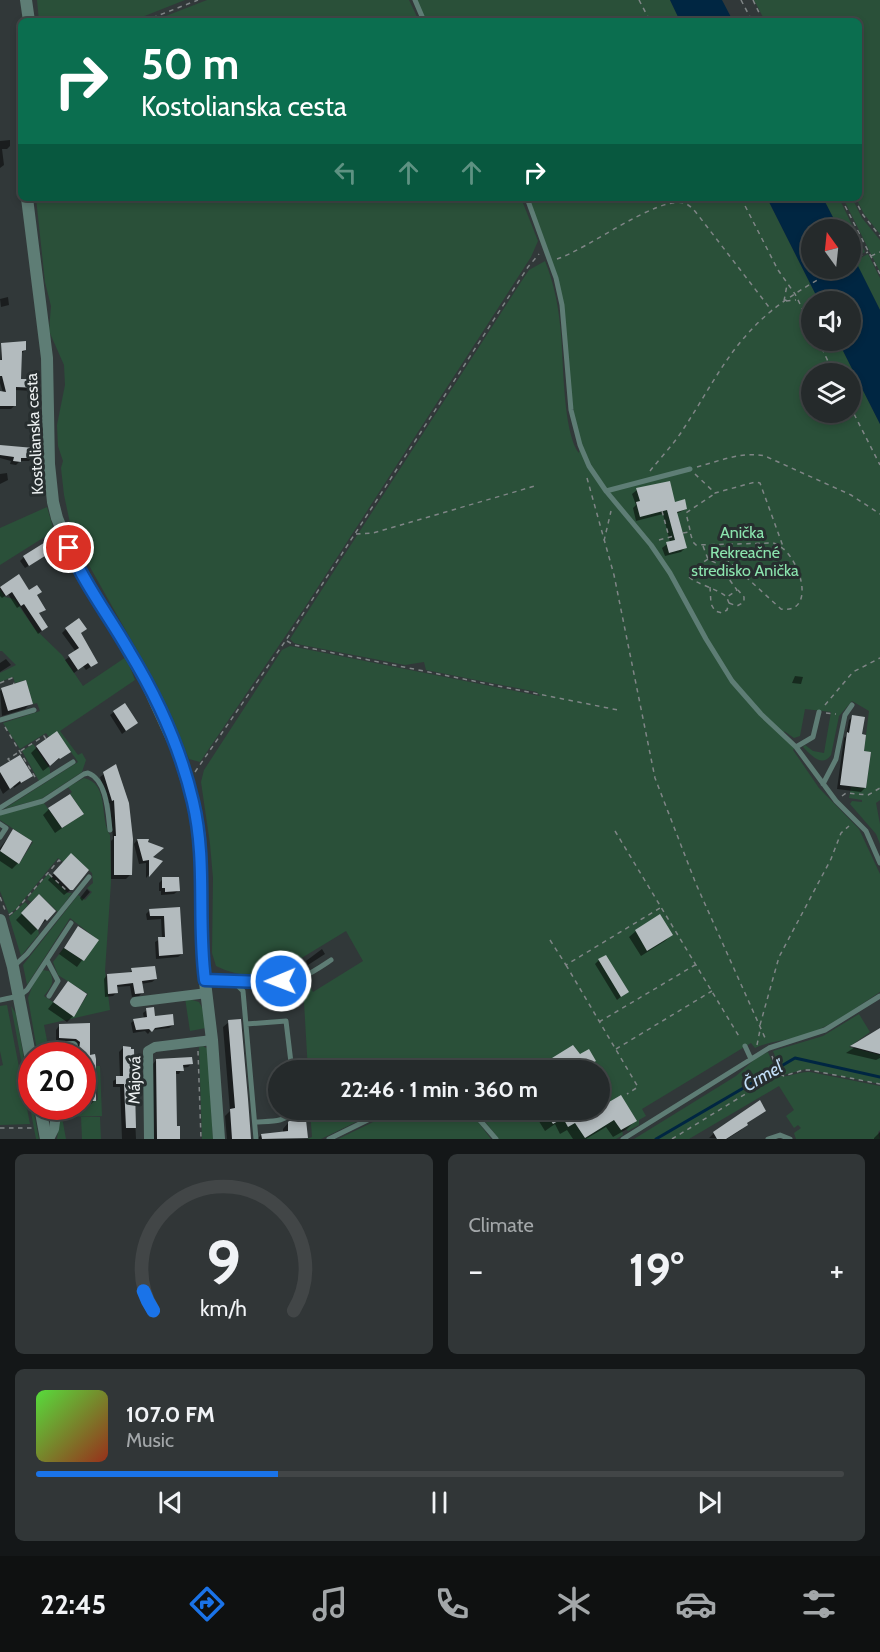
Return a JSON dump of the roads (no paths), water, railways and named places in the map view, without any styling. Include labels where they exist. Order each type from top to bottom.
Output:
[{"type":"street","points":[[26,0],[28,18]]},
{"type":"street","name":"Kostolianska cesta","points":[[27,201],[47,358],[49,464],[57,518],[74,560],[146,682],[186,776],[200,837],[202,950],[212,1040],[219,1139]]},
{"type":"street","points":[[0,920],[13,967],[27,1042]]},
{"type":"street","points":[[135,1002],[207,993]]},
{"type":"street","name":"Májová","points":[[149,1139],[148,1051],[155,1047],[212,1040]]},
{"type":"street","points":[[43,1120],[48,1139]]},
{"type":"street","points":[[48,1139],[54,1129],[55,1120]]},
{"type":"lane","points":[[415,0],[423,18]]},
{"type":"lane","points":[[528,201],[551,261],[562,304],[572,410],[580,445],[589,466],[670,573],[732,681],[761,714],[796,747],[836,801],[856,819],[869,838],[880,863]]},
{"type":"lane","points":[[606,491],[690,469]]},
{"type":"lane","points":[[823,784],[836,759],[845,715],[852,705]]},
{"type":"lane","points":[[1,720],[34,710]]},
{"type":"lane","points":[[796,747],[813,737],[821,710]]},
{"type":"lane","points":[[0,810],[73,762]]},
{"type":"lane","points":[[0,810],[43,801],[88,773],[95,777],[104,793],[110,830]]},
{"type":"lane","points":[[0,824],[6,828],[0,837]]},
{"type":"lane","points":[[13,967],[27,954],[89,877]]},
{"type":"lane","points":[[0,1000],[18,996],[27,990],[71,923]]},
{"type":"lane","points":[[47,960],[58,981],[49,996]]},
{"type":"lane","points":[[205,980],[262,982],[298,978],[331,960]]},
{"type":"lane","points":[[233,981],[243,991],[256,1139]]},
{"type":"lane","points":[[623,1139],[769,1048],[825,1030],[880,996]]},
{"type":"lane","points":[[246,1024],[286,1021],[291,1060]]},
{"type":"lane","points":[[745,1046],[752,1058]]},
{"type":"lane","points":[[255,1122],[283,1120]]},
{"type":"lane","points":[[329,1139],[368,1120]]},
{"type":"lane","points":[[480,1120],[496,1139]]},
{"type":"lane","points":[[768,1139],[780,1135],[790,1139]]},
{"type":"water","points":[[670,0],[722,0],[731,18],[679,18]]},
{"type":"water","points":[[769,201],[825,201],[834,219],[801,219],[801,265]]},
{"type":"water","points":[[861,272],[880,310],[880,424],[861,386],[861,363],[849,363],[843,351],[861,351],[861,291],[814,291],[808,279],[861,279]]},
{"type":"waterway","name":"Črmeľ","points":[[656,1139],[795,1058],[880,1077]]},
{"type":"park label","name":"Anička","points":[[742,532]]},
{"type":"park label","name":"Rekreačné stredisko Anička","points":[[745,561]]}]
